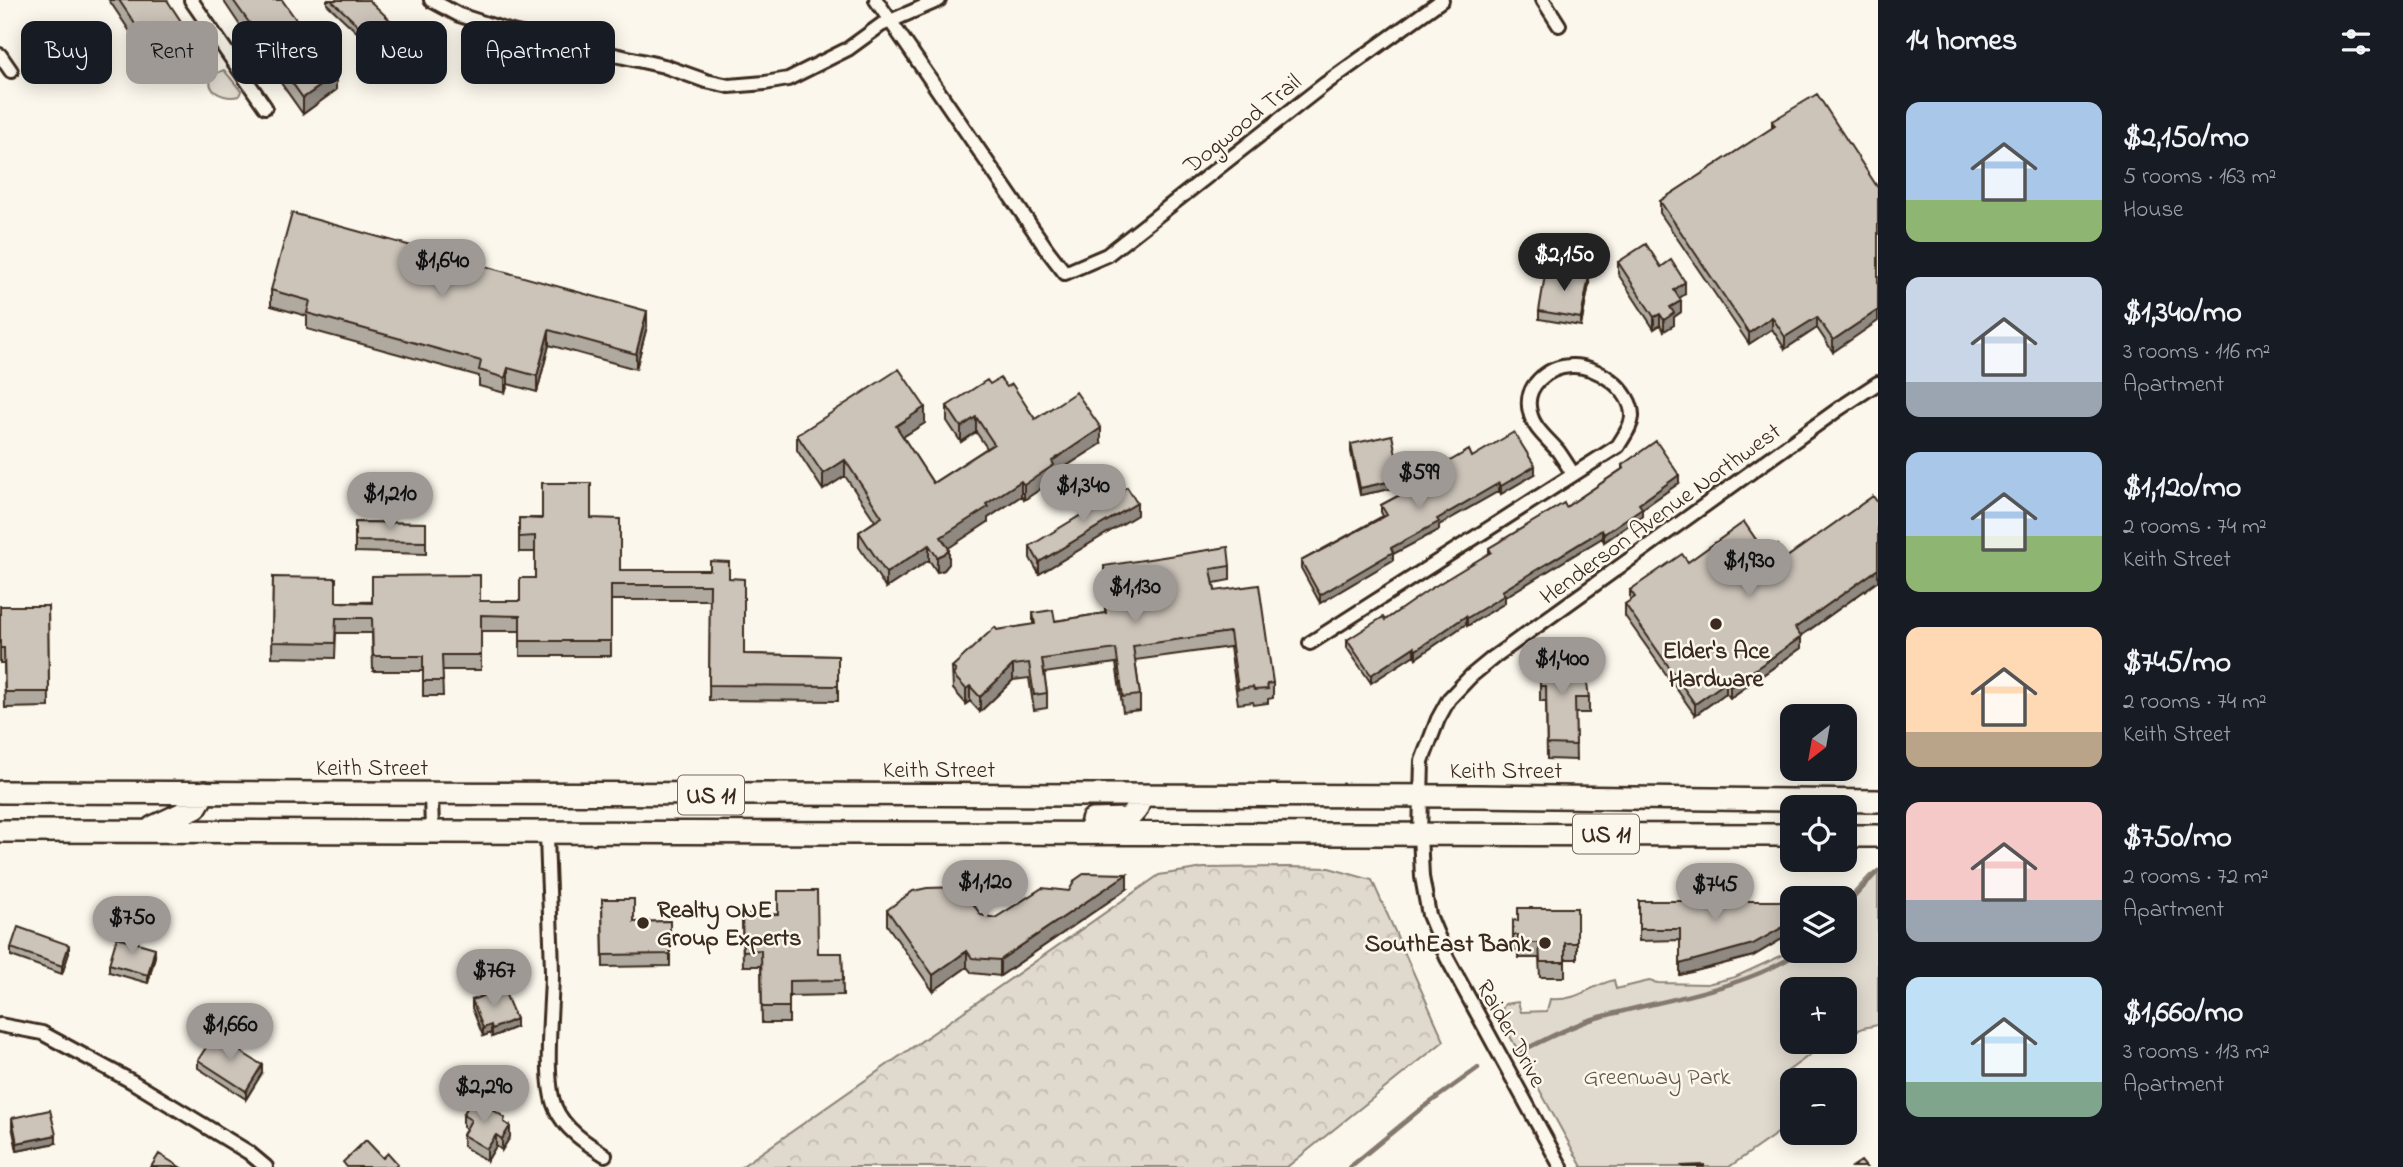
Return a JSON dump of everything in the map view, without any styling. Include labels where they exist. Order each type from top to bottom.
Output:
[{"type":"main road","points":[[144,830],[196,807],[205,792]]},
{"type":"main road","name":"Keith Street","points":[[0,793],[1421,796],[1780,802]]},
{"type":"main road","points":[[1004,834],[1040,821],[1128,819],[1136,810],[1142,796]]},
{"type":"main road","name":"Keith Street","points":[[1857,802],[1878,801]]},
{"type":"main road","name":"US 11","points":[[0,831],[1780,835]]},
{"type":"main road","points":[[1857,836],[1878,836]]},
{"type":"street","points":[[191,0],[265,107]]},
{"type":"street","points":[[431,0],[459,15],[512,32],[610,53],[729,86],[788,79],[848,49],[881,25],[939,0]]},
{"type":"street","points":[[876,0],[890,21]]},
{"type":"street","name":"Dogwood Trail","points":[[890,21],[1065,273],[1107,255],[1325,84],[1442,0]]},
{"type":"street","points":[[1543,0],[1559,25]]},
{"type":"street","points":[[0,55],[11,71]]},
{"type":"street","points":[[1310,643],[1618,446],[1632,418],[1627,397],[1622,388],[1592,371],[1574,365],[1544,374],[1531,391],[1529,411],[1543,436],[1558,451],[1573,474]]},
{"type":"street","name":"Henderson Avenue Northwest","points":[[1420,834],[1422,761],[1449,699],[1471,676],[1878,383]]},
{"type":"street","points":[[431,794],[432,831]]},
{"type":"street","points":[[547,832],[552,972],[550,1075],[554,1106],[562,1120],[580,1139],[605,1155]]},
{"type":"street","name":"Raider Drive","points":[[1420,834],[1429,915],[1447,958],[1561,1167]]},
{"type":"street","points":[[0,1025],[42,1033],[65,1045],[131,1081],[248,1152],[266,1167]]},
{"type":"green space","points":[[224,70],[232,84],[241,91],[239,96],[228,97],[214,90],[211,84],[218,84],[218,72]]},
{"type":"green space","points":[[1204,868],[1329,868],[1372,880],[1444,1041],[1287,1167],[741,1167],[1159,875]]},
{"type":"green space","name":"Greenway Park","points":[[1878,873],[1878,1025],[1857,1031],[1857,977],[1780,977],[1780,1054],[1811,1054],[1792,1068],[1780,1068],[1780,1131],[1729,1167],[1582,1167],[1505,1027],[1502,1012],[1505,1004],[1518,1002],[1521,1012],[1547,1011],[1550,999],[1576,996],[1614,980],[1616,989],[1649,981],[1707,984],[1735,977],[1780,956],[1780,963],[1857,963],[1857,889],[1870,875]]},
{"type":"building","points":[[119,0],[167,0],[181,21],[133,21]]},
{"type":"building","points":[[233,0],[282,0],[297,21],[248,21]]},
{"type":"building","points":[[331,0],[369,0],[391,21],[356,21],[356,23]]},
{"type":"building","points":[[293,84],[323,84],[303,98]]},
{"type":"building","points":[[1817,94],[1878,188],[1878,310],[1833,340],[1817,317],[1785,337],[1772,317],[1749,333],[1660,201],[1775,126],[1772,121]]},
{"type":"building","points":[[292,213],[647,311],[636,354],[549,330],[537,376],[508,368],[505,378],[479,370],[481,361],[307,313],[310,301],[271,290]]},
{"type":"building","points":[[1646,244],[1661,267],[1671,260],[1685,282],[1674,290],[1681,301],[1670,307],[1674,313],[1664,320],[1660,314],[1654,317],[1618,262]]},
{"type":"building","points":[[1546,269],[1589,276],[1581,318],[1539,311]]},
{"type":"building","points":[[899,369],[925,407],[896,426],[933,483],[994,444],[976,417],[961,427],[947,406],[987,380],[990,384],[1000,378],[1007,387],[1012,384],[1035,419],[1076,392],[1101,428],[1052,461],[1054,465],[1024,485],[1021,481],[986,504],[988,507],[941,537],[949,549],[944,554],[937,557],[929,545],[886,573],[859,532],[882,517],[845,460],[823,474],[797,435]]},
{"type":"building","points":[[1514,432],[1535,466],[1501,486],[1499,483],[1437,519],[1439,522],[1391,548],[1393,552],[1320,595],[1301,561],[1387,515],[1381,505],[1447,470],[1445,464],[1469,450],[1472,457]]},
{"type":"building","points":[[1392,435],[1401,479],[1360,488],[1351,444]]},
{"type":"building","points":[[1656,441],[1679,475],[1639,504],[1642,508],[1604,534],[1602,530],[1502,591],[1505,595],[1371,675],[1347,640],[1383,617],[1385,620],[1491,552],[1489,548],[1564,503],[1566,507],[1624,468],[1622,465]]},
{"type":"building","points":[[542,483],[591,483],[591,518],[620,519],[620,570],[710,570],[710,561],[729,562],[729,578],[744,579],[744,654],[838,656],[838,686],[709,685],[710,585],[611,585],[611,641],[520,641],[520,616],[481,615],[481,655],[442,655],[443,681],[423,681],[423,656],[373,656],[372,618],[336,618],[335,643],[272,642],[273,577],[336,578],[336,602],[372,603],[372,576],[480,575],[480,601],[520,601],[520,578],[535,578],[535,536],[519,537],[519,518],[542,519]]},
{"type":"building","points":[[1127,487],[1137,503],[1039,562],[1030,546]]},
{"type":"building","name":"Elder's Ace Hardware","points":[[1873,496],[1878,503],[1878,569],[1795,628],[1801,637],[1730,687],[1726,682],[1695,704],[1625,604],[1635,597],[1630,590],[1682,554],[1688,562],[1744,522],[1766,554],[1778,545],[1787,557]]},
{"type":"building","points":[[355,522],[426,523],[426,542],[355,541]]},
{"type":"building","points":[[1228,547],[1230,566],[1211,569],[1215,591],[1259,585],[1273,683],[1267,684],[1268,689],[1238,689],[1230,632],[1133,646],[1140,695],[1123,697],[1116,649],[1042,659],[1047,693],[1034,695],[1029,663],[1013,665],[980,697],[970,686],[966,689],[953,675],[956,671],[952,667],[995,627],[997,630],[1035,624],[1033,613],[1053,610],[1055,621],[1106,613],[1105,606],[1109,600],[1104,566]]},
{"type":"building","points":[[0,606],[48,606],[49,692],[5,692],[4,648],[0,648]]},
{"type":"building","points":[[1540,653],[1556,653],[1556,661],[1580,661],[1580,667],[1585,667],[1589,698],[1575,698],[1576,745],[1547,744],[1546,686],[1540,686]]},
{"type":"building","points":[[1085,873],[1127,874],[1000,960],[972,958],[967,951],[933,975],[887,910],[913,891],[961,887],[981,915],[995,918],[1042,888],[1069,891],[1075,880]]},
{"type":"building","points":[[778,891],[817,891],[818,953],[842,953],[843,980],[789,981],[789,1007],[762,1007],[761,950],[743,951],[742,915],[778,914]]},
{"type":"building","points":[[602,899],[634,899],[634,922],[670,921],[670,954],[603,955]]},
{"type":"building","points":[[1639,901],[1780,901],[1780,929],[1753,944],[1680,964],[1680,929],[1639,929]]},
{"type":"building","name":"SouthEast Bank","points":[[1518,908],[1577,908],[1577,943],[1565,943],[1565,962],[1540,962],[1539,943],[1518,943],[1518,935],[1513,935],[1513,920],[1518,921]]},
{"type":"building","points":[[18,927],[69,945],[62,966],[11,948]]},
{"type":"building","points":[[117,937],[155,948],[148,975],[109,964]]},
{"type":"building","points":[[503,988],[516,1019],[492,1029],[491,1025],[483,1028],[472,1000]]},
{"type":"building","points":[[214,1035],[262,1065],[246,1091],[198,1060]]},
{"type":"building","points":[[471,1101],[479,1106],[481,1103],[498,1113],[510,1126],[502,1139],[496,1135],[487,1149],[463,1135],[471,1120],[463,1115]]},
{"type":"building","points":[[50,1110],[56,1135],[17,1143],[12,1118]]},
{"type":"building","points":[[366,1140],[383,1158],[388,1153],[398,1164],[395,1167],[347,1167],[343,1162]]},
{"type":"building","points":[[159,1154],[180,1167],[151,1167]]},
{"type":"building","points":[[1861,1161],[1866,1167],[1852,1167]]},
{"type":"building","points":[[1704,1165],[1704,1167],[1682,1166]]},
{"type":"waterway","points":[[1857,894],[1878,871]]},
{"type":"waterway","points":[[1519,1052],[1593,1019],[1728,985],[1781,963]]},
{"type":"waterway","points":[[1350,1167],[1417,1112],[1478,1068]]},
{"type":"place","name":"Elder's Ace Hardware","points":[[1716,624]]},
{"type":"place","name":"Realty ONE Group Experts","points":[[643,923]]},
{"type":"place","name":"SouthEast Bank","points":[[1545,943]]}]
